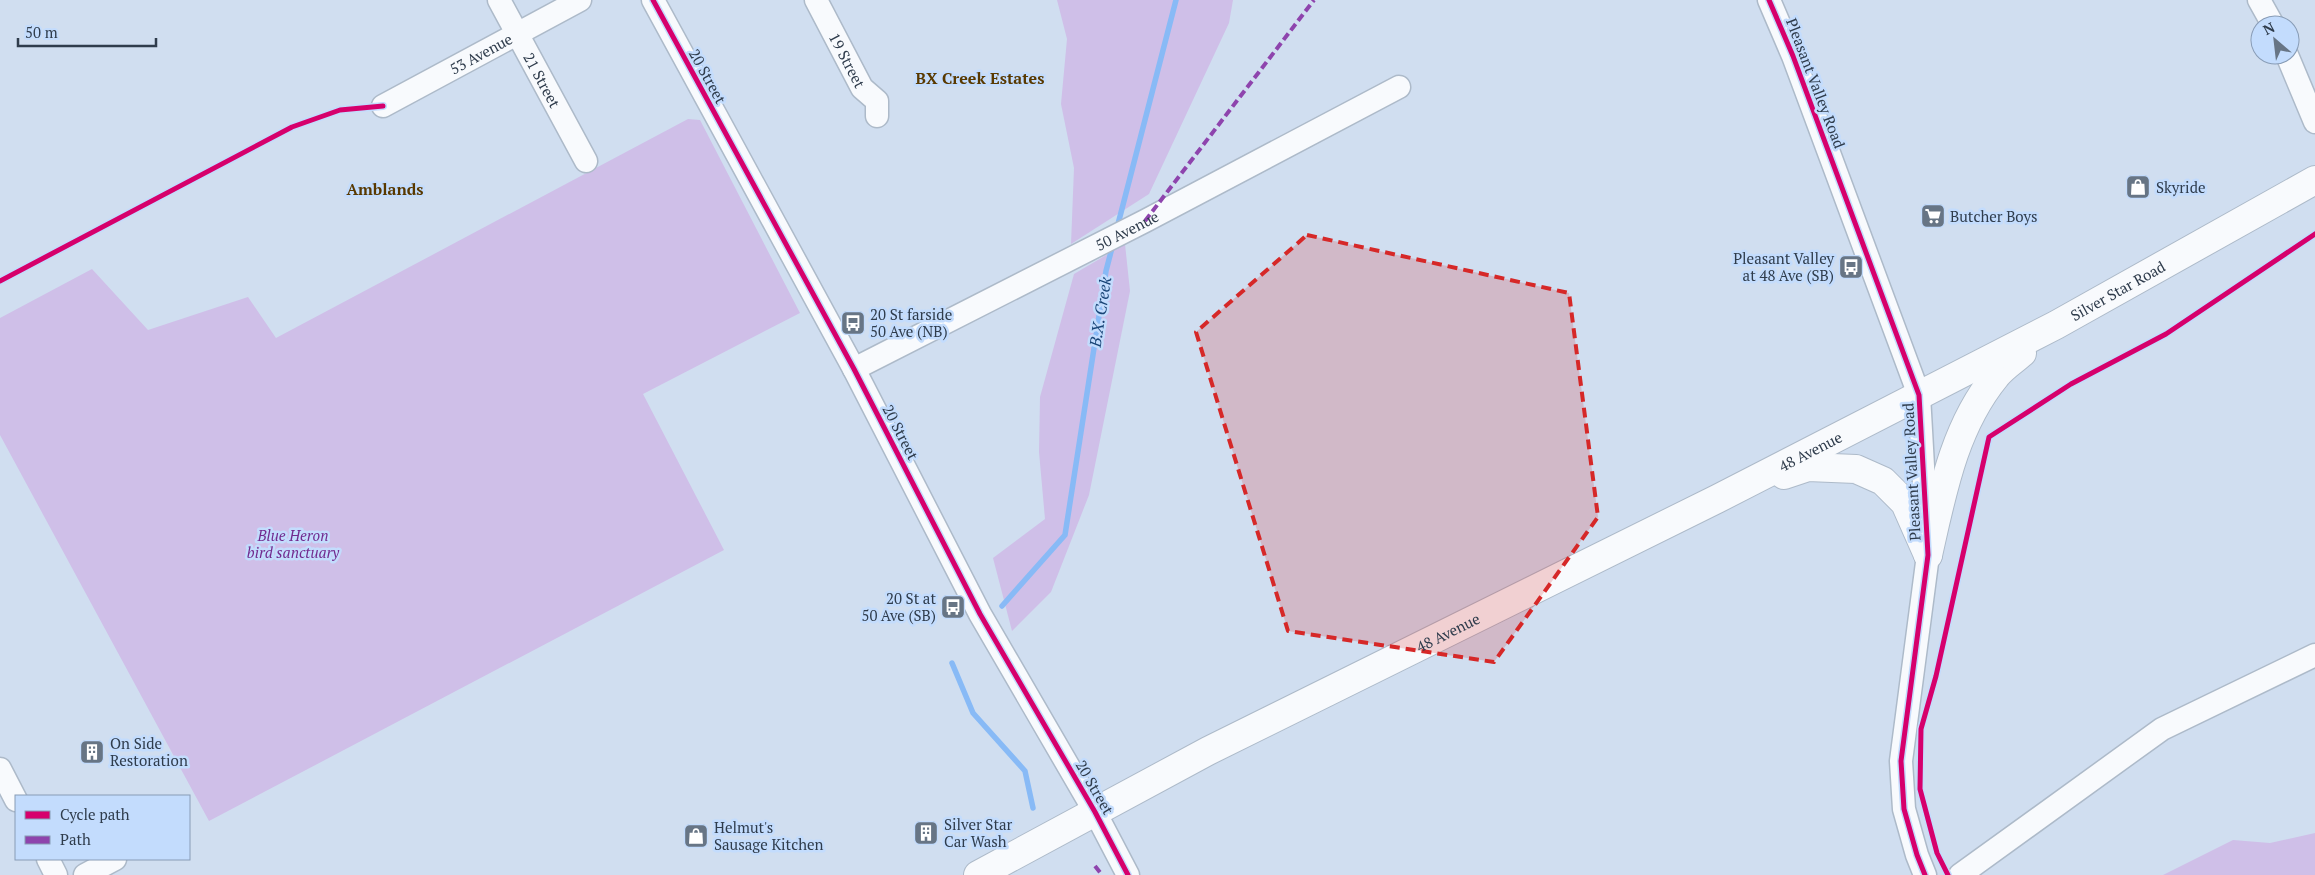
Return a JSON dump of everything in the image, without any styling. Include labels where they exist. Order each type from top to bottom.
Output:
[{"type":"main road","name":"Silver Star Road","points":[[1919,395],[2056,325],[2315,180]]},
{"type":"main road","points":[[1928,555],[1944,483],[1964,427],[1980,397],[1998,374],[2056,325]]},
{"type":"main road","name":"48 Avenue","points":[[978,875],[1208,752],[1717,499],[1919,395]]},
{"type":"main road","points":[[1717,499],[1808,467],[1856,469],[1883,481],[1905,503],[1928,555]]},
{"type":"street","name":"21 Street","points":[[499,0],[586,161]]},
{"type":"street","name":"53 Avenue","points":[[383,106],[580,0]]},
{"type":"street","name":"20 Street","points":[[653,0],[854,369],[980,614],[1095,812],[1128,875]]},
{"type":"street","name":"19 Street","points":[[816,0],[862,88],[877,101],[877,116]]},
{"type":"street","name":"Pleasant Valley Road","points":[[1769,0],[1794,56],[1919,395],[1928,555],[1901,761],[1904,809],[1917,855],[1925,875]]},
{"type":"street","points":[[2260,0],[2267,15]]},
{"type":"street","points":[[2291,65],[2315,122]]},
{"type":"street","name":"50 Avenue","points":[[854,369],[1128,230],[1399,87]]},
{"type":"street","points":[[1960,875],[2162,729],[2315,655]]},
{"type":"street","points":[[0,768],[15,798]]},
{"type":"street","points":[[48,860],[56,875]]},
{"type":"street","points":[[85,875],[113,860]]},
{"type":"highlighted area","points":[[1307,235],[1569,293],[1598,517],[1494,662],[1288,631],[1196,332]]},
{"type":"green space","points":[[1057,0],[1233,0],[1229,23],[1149,194],[1071,244],[1074,168],[1061,104],[1067,39]]},
{"type":"green space","name":"Blue Heron bird sanctuary","points":[[688,119],[700,120],[800,313],[643,394],[724,550],[209,821],[0,435],[0,318],[92,269],[148,330],[248,297],[276,338]]},
{"type":"green space","points":[[1125,244],[1130,291],[1089,495],[1051,592],[1012,631],[993,558],[1045,519],[1039,452],[1040,397],[1074,274]]},
{"type":"green space","points":[[2315,833],[2315,875],[2163,875],[2233,840],[2270,843]]},
{"type":"waterway","name":"B.X. Creek","points":[[1117,228],[1176,0]]},
{"type":"waterway","name":"B.X. Creek","points":[[1002,606],[1065,535],[1106,271],[1113,244]]},
{"type":"waterway","name":"B.X. Creek","points":[[952,663],[973,713],[1025,771],[1033,808]]},
{"type":"marked path","points":[[1145,221],[1314,0]]},
{"type":"marked path","points":[[1095,866],[1102,875]]},
{"type":"cycle path","points":[[653,0],[854,369],[980,614],[1095,812],[1128,875]]},
{"type":"cycle path","points":[[1769,0],[1793,56],[1919,395],[1928,555],[1901,761],[1904,809],[1917,855],[1925,875]]},
{"type":"cycle path","points":[[0,281],[292,127],[340,110],[383,106]]},
{"type":"cycle path","points":[[1948,875],[1937,853],[1920,789],[1921,729],[1936,676],[1989,437],[2071,384],[2166,334],[2315,234]]},
{"type":"place","name":"Skyride","points":[[2138,187]]},
{"type":"place","name":"Butcher Boys","points":[[1933,216]]},
{"type":"place","name":"Pleasant Valley at 48 Ave (SB)","points":[[1851,267]]},
{"type":"place","name":"20 St farside 50 Ave (NB)","points":[[853,323]]},
{"type":"place","name":"20 St at 50 Ave (SB)","points":[[953,607]]},
{"type":"place","name":"On Side Restoration","points":[[92,752]]},
{"type":"place","name":"Silver Star Car Wash","points":[[926,833]]},
{"type":"place","name":"Helmut's Sausage Kitchen","points":[[696,836]]},
{"type":"district","name":"BX Creek Estates","points":[[980,78]]},
{"type":"district","name":"Amblands","points":[[385,189]]}]
